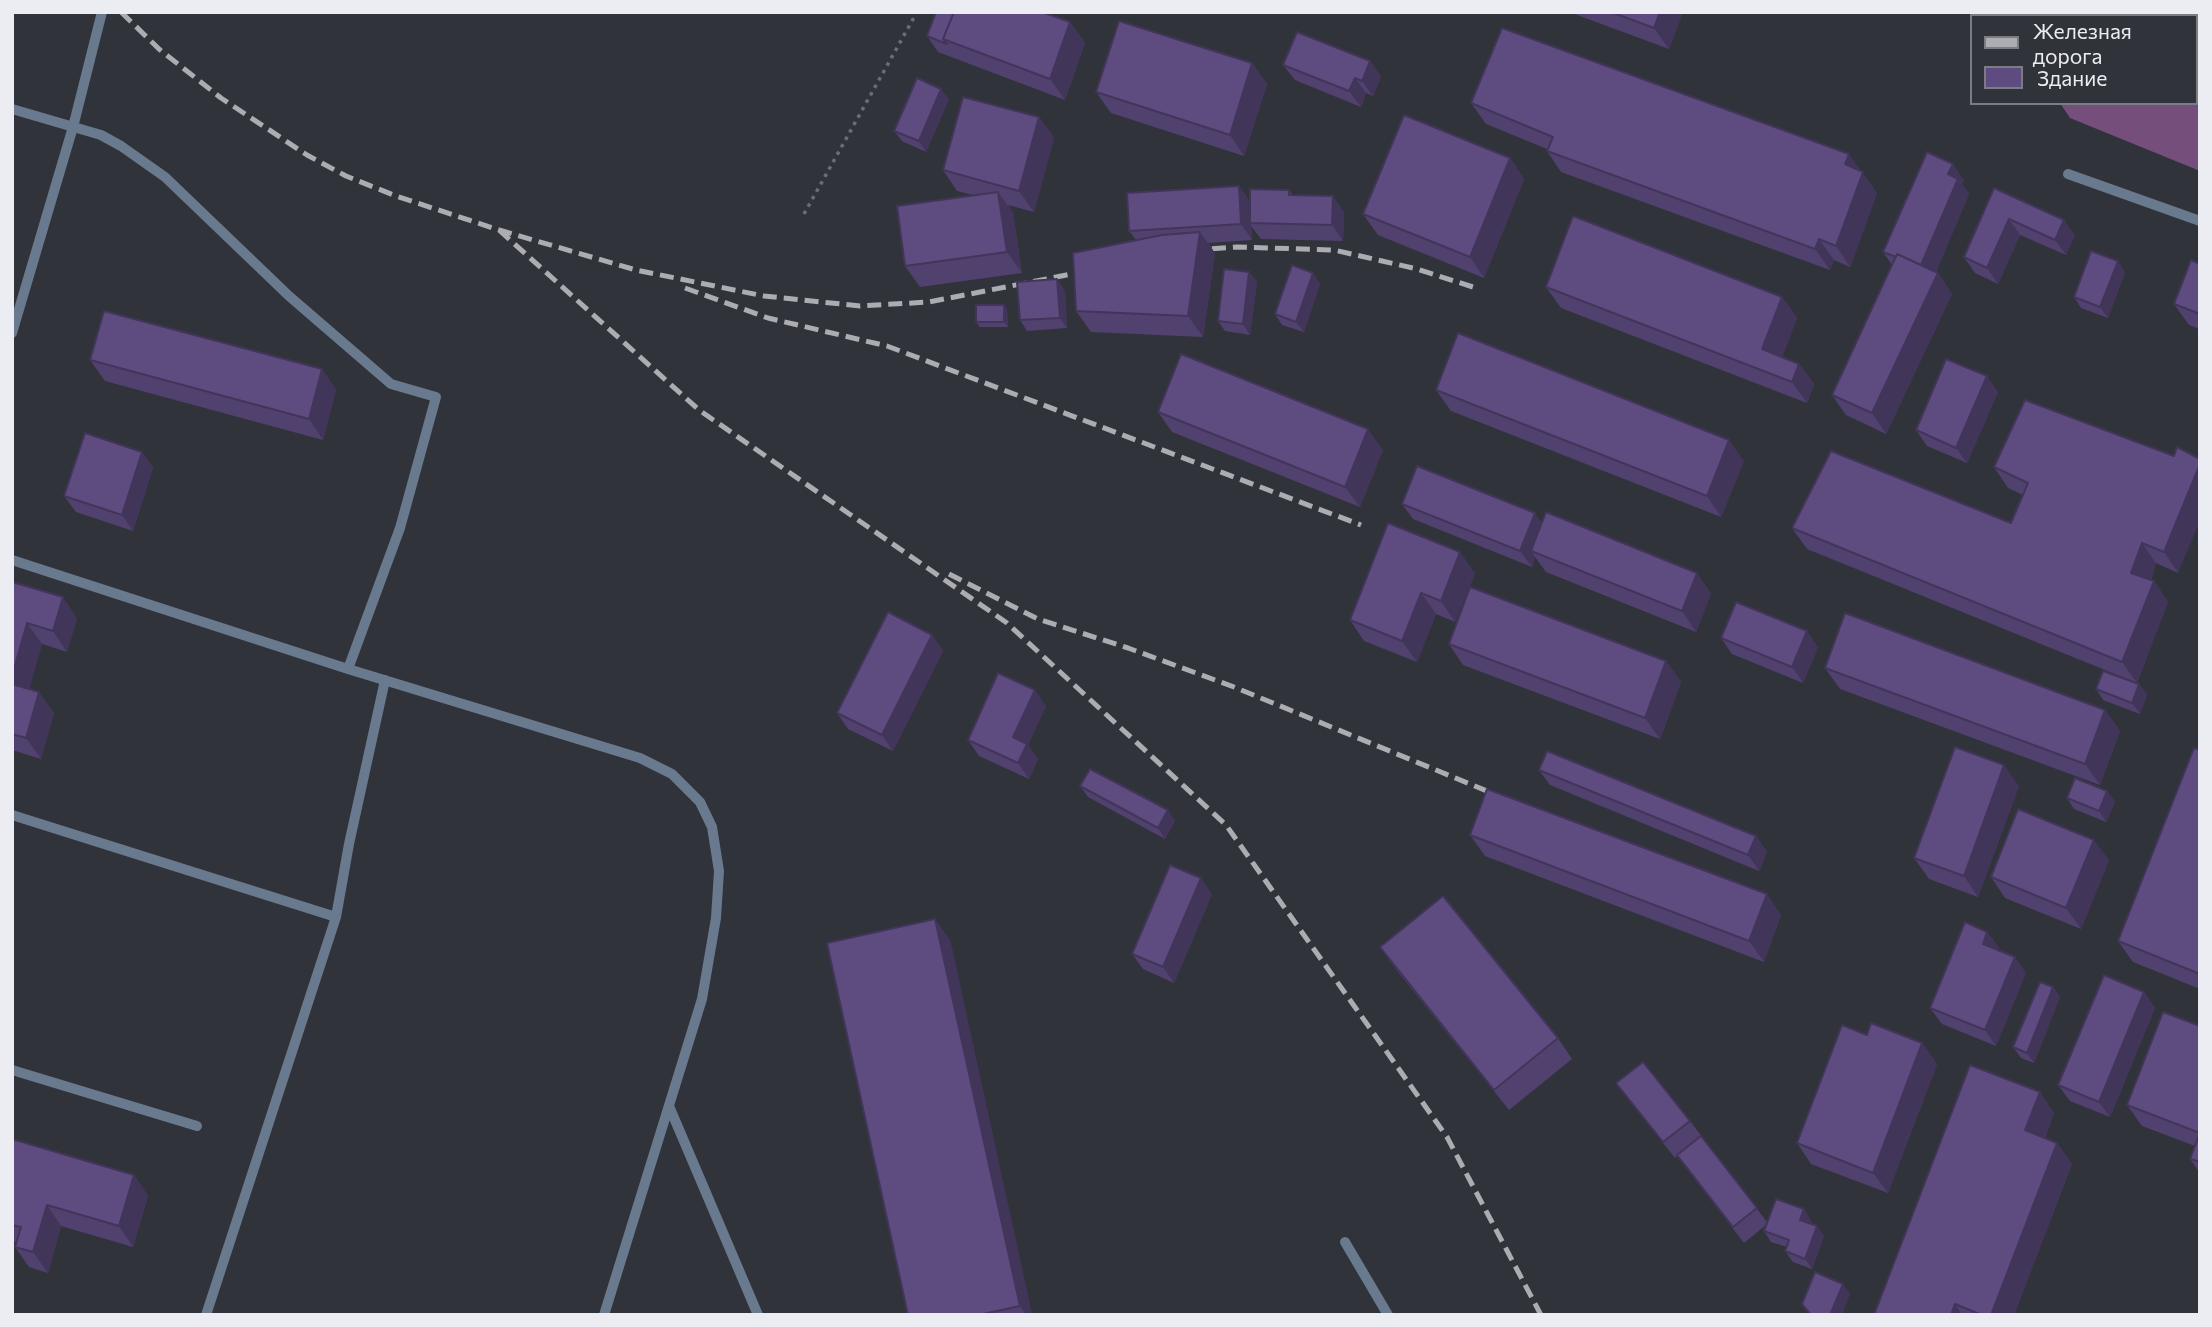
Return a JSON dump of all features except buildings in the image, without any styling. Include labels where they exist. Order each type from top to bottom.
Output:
[{"type":"lane","points":[[12,333],[73,127],[102,12]]},
{"type":"lane","points":[[12,109],[101,135],[121,146],[166,177],[289,296],[391,384],[436,397],[400,527],[348,668]]},
{"type":"lane","points":[[2068,174],[2200,221]]},
{"type":"lane","points":[[12,560],[385,680],[640,758],[672,774],[700,802],[712,827],[719,871],[716,918],[702,999],[604,1315]]},
{"type":"lane","points":[[206,1315],[336,917],[385,680]]},
{"type":"lane","points":[[12,815],[336,917]]},
{"type":"lane","points":[[12,1070],[197,1126]]},
{"type":"lane","points":[[669,1106],[758,1315]]},
{"type":"lane","points":[[1345,1242],[1388,1315]]},
{"type":"path","points":[[803,214],[917,12]]},
{"type":"shaded area","points":[[2200,12],[2200,171],[2070,118],[2061,105],[2198,105],[2198,14],[1986,14]]},
{"type":"railway","points":[[121,12],[159,49],[221,98],[307,155],[346,176],[396,196],[499,230],[636,270],[764,296],[860,306],[929,302],[1092,270]]},
{"type":"railway","points":[[499,230],[699,410],[1007,623],[1226,825],[1447,1137],[1541,1315]]},
{"type":"railway","points":[[1191,250],[1237,247],[1334,250],[1417,269],[1476,288]]},
{"type":"railway","points":[[685,288],[768,318],[887,346],[1361,525]]},
{"type":"railway","points":[[949,574],[1038,619],[1128,648],[1234,687],[1504,798]]}]
